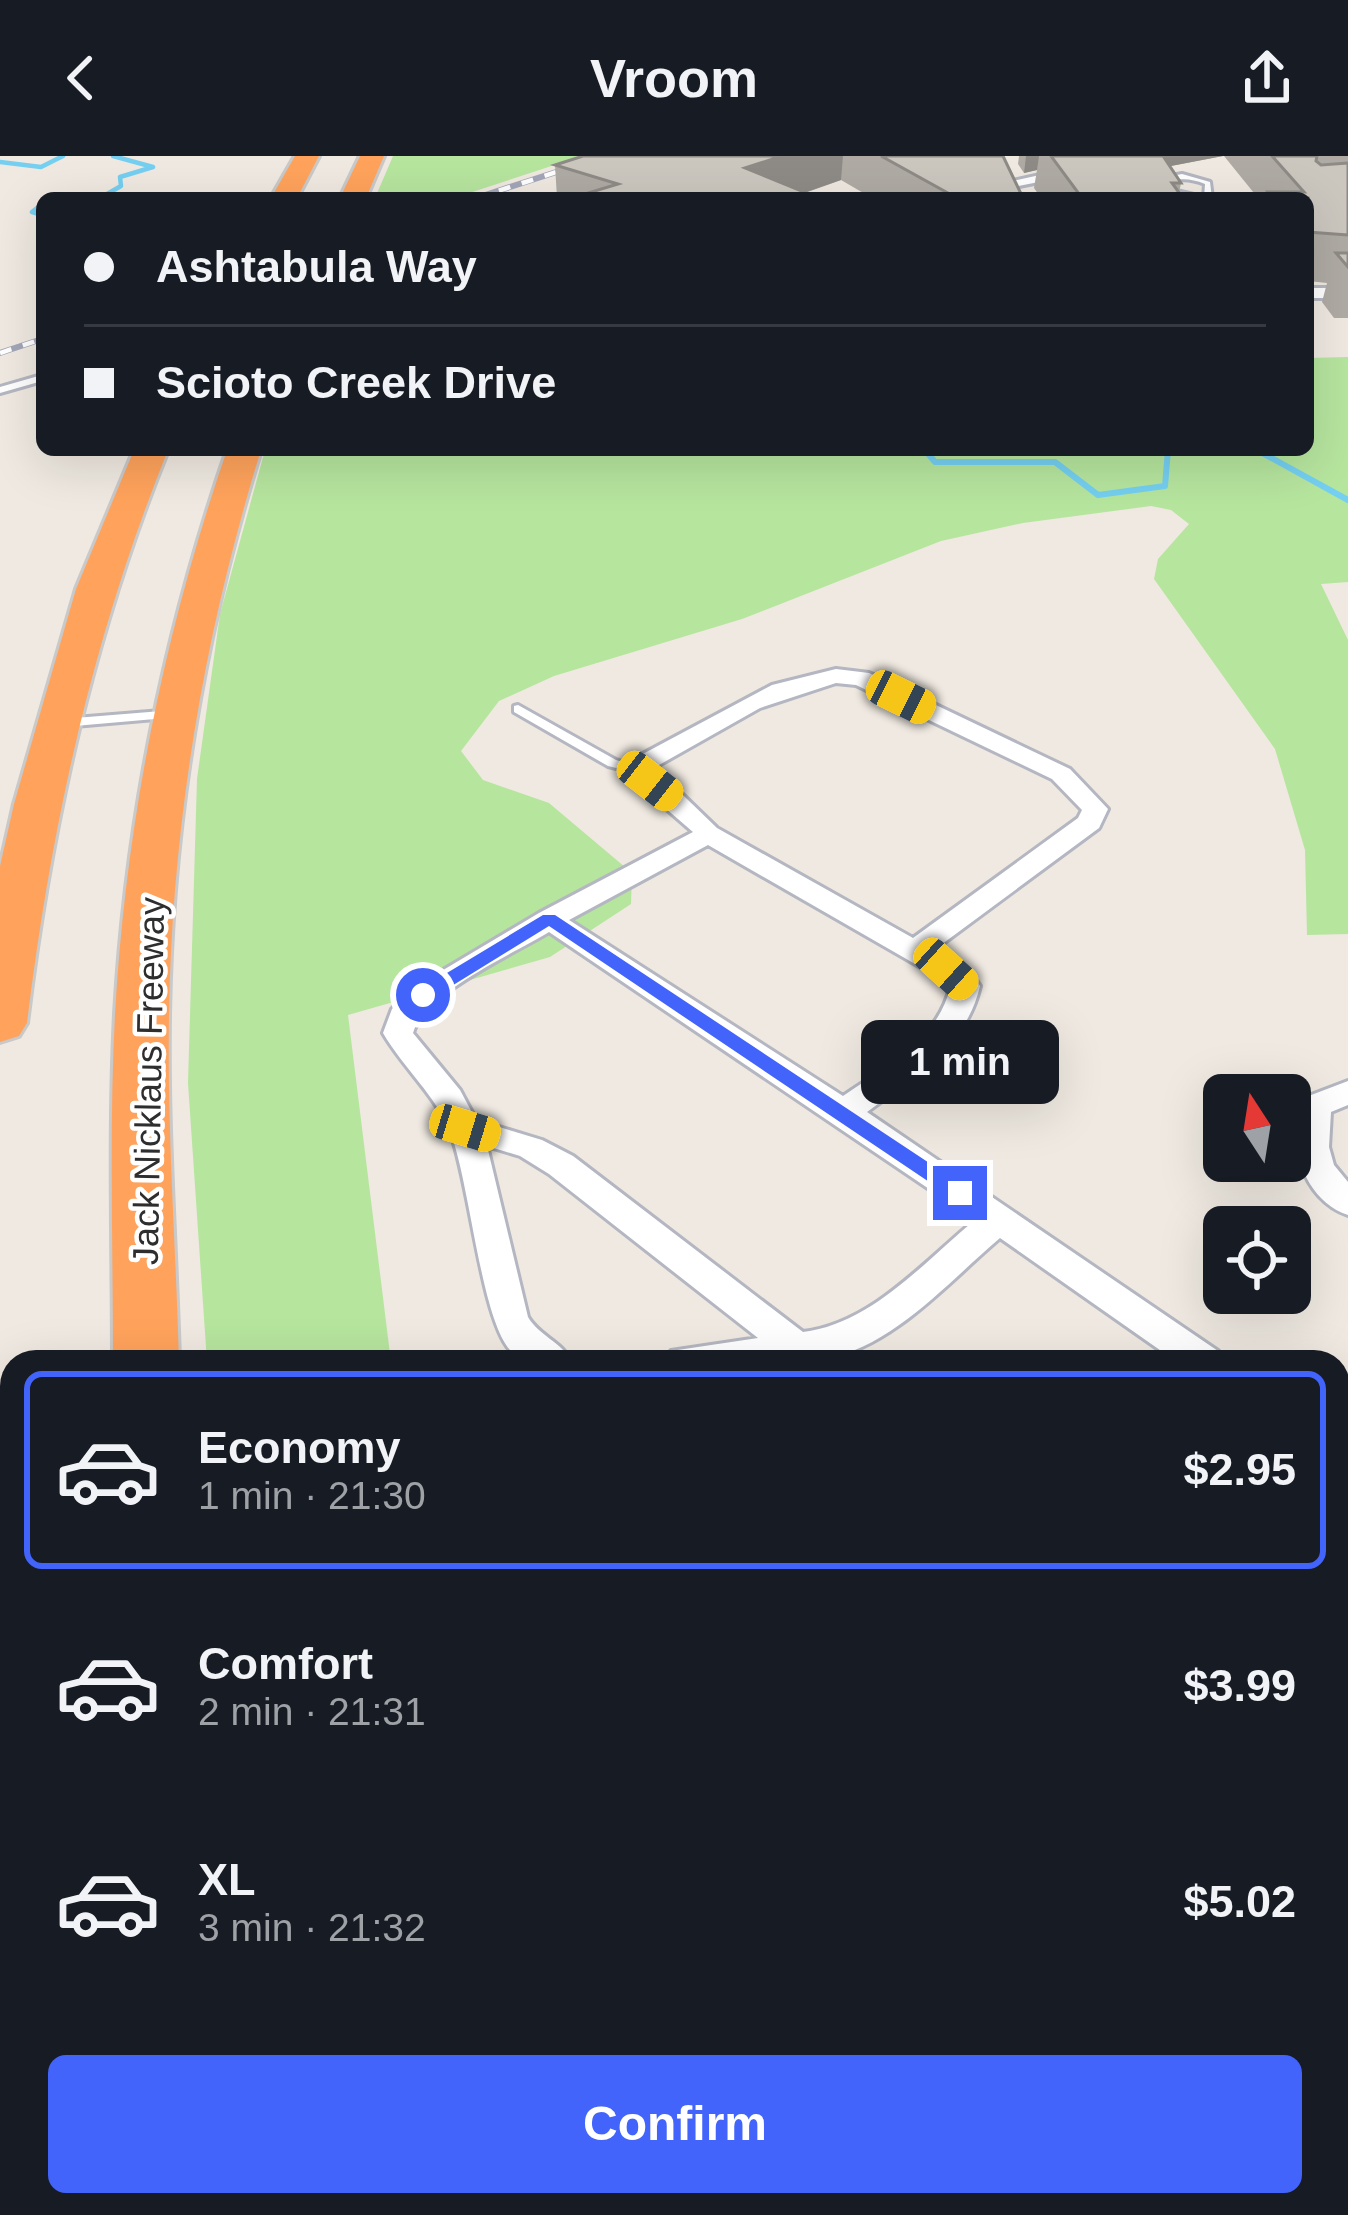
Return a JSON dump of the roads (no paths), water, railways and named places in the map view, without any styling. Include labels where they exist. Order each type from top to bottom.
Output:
[{"type":"highway","points":[[287,192],[307,156]]},
{"type":"highway","points":[[356,192],[372,156]]},
{"type":"highway","points":[[0,1024],[14,905],[56,723],[98,580],[149,456]]},
{"type":"highway","name":"Jack Nicklaus Freeway","points":[[146,1350],[142,1017],[151,882],[175,714],[208,569],[242,456]]},
{"type":"street","points":[[1050,156],[1078,171],[1165,192]]},
{"type":"street","points":[[963,192],[1078,171]]},
{"type":"street","points":[[1314,293],[1348,293]]},
{"type":"street","points":[[844,1112],[949,1031],[963,1010],[965,986],[914,950],[708,834],[698,818],[650,781],[645,771],[648,761],[807,677],[839,673],[861,678],[1061,774],[1083,793],[1095,808],[1090,822],[914,950]]},
{"type":"street","points":[[537,1350],[523,1340],[511,1318],[465,1128],[454,1103],[407,1050],[398,1033],[403,1016],[423,995],[549,919],[708,834]]},
{"type":"street","points":[[549,919],[844,1112],[1188,1350]]},
{"type":"street","points":[[1348,1092],[1317,1105],[1308,1142],[1321,1169],[1348,1202]]},
{"type":"street","points":[[465,1128],[531,1148],[561,1166],[799,1350],[829,1344],[878,1321],[998,1220]]},
{"type":"lane","points":[[0,390],[36,380]]},
{"type":"lane","points":[[518,709],[612,763],[645,771]]},
{"type":"lane","points":[[56,723],[175,714]]},
{"type":"waterway","points":[[0,162],[41,167],[63,156]]},
{"type":"waterway","points":[[110,192],[121,186],[120,177],[153,167],[113,156]]},
{"type":"waterway","points":[[36,209],[32,212],[36,213]]},
{"type":"waterway","points":[[930,456],[935,462],[1055,462],[1098,495],[1165,486],[1168,456]]},
{"type":"waterway","points":[[1268,456],[1348,500]]},
{"type":"railway","points":[[495,192],[606,156]]},
{"type":"railway","points":[[0,353],[36,341]]}]
